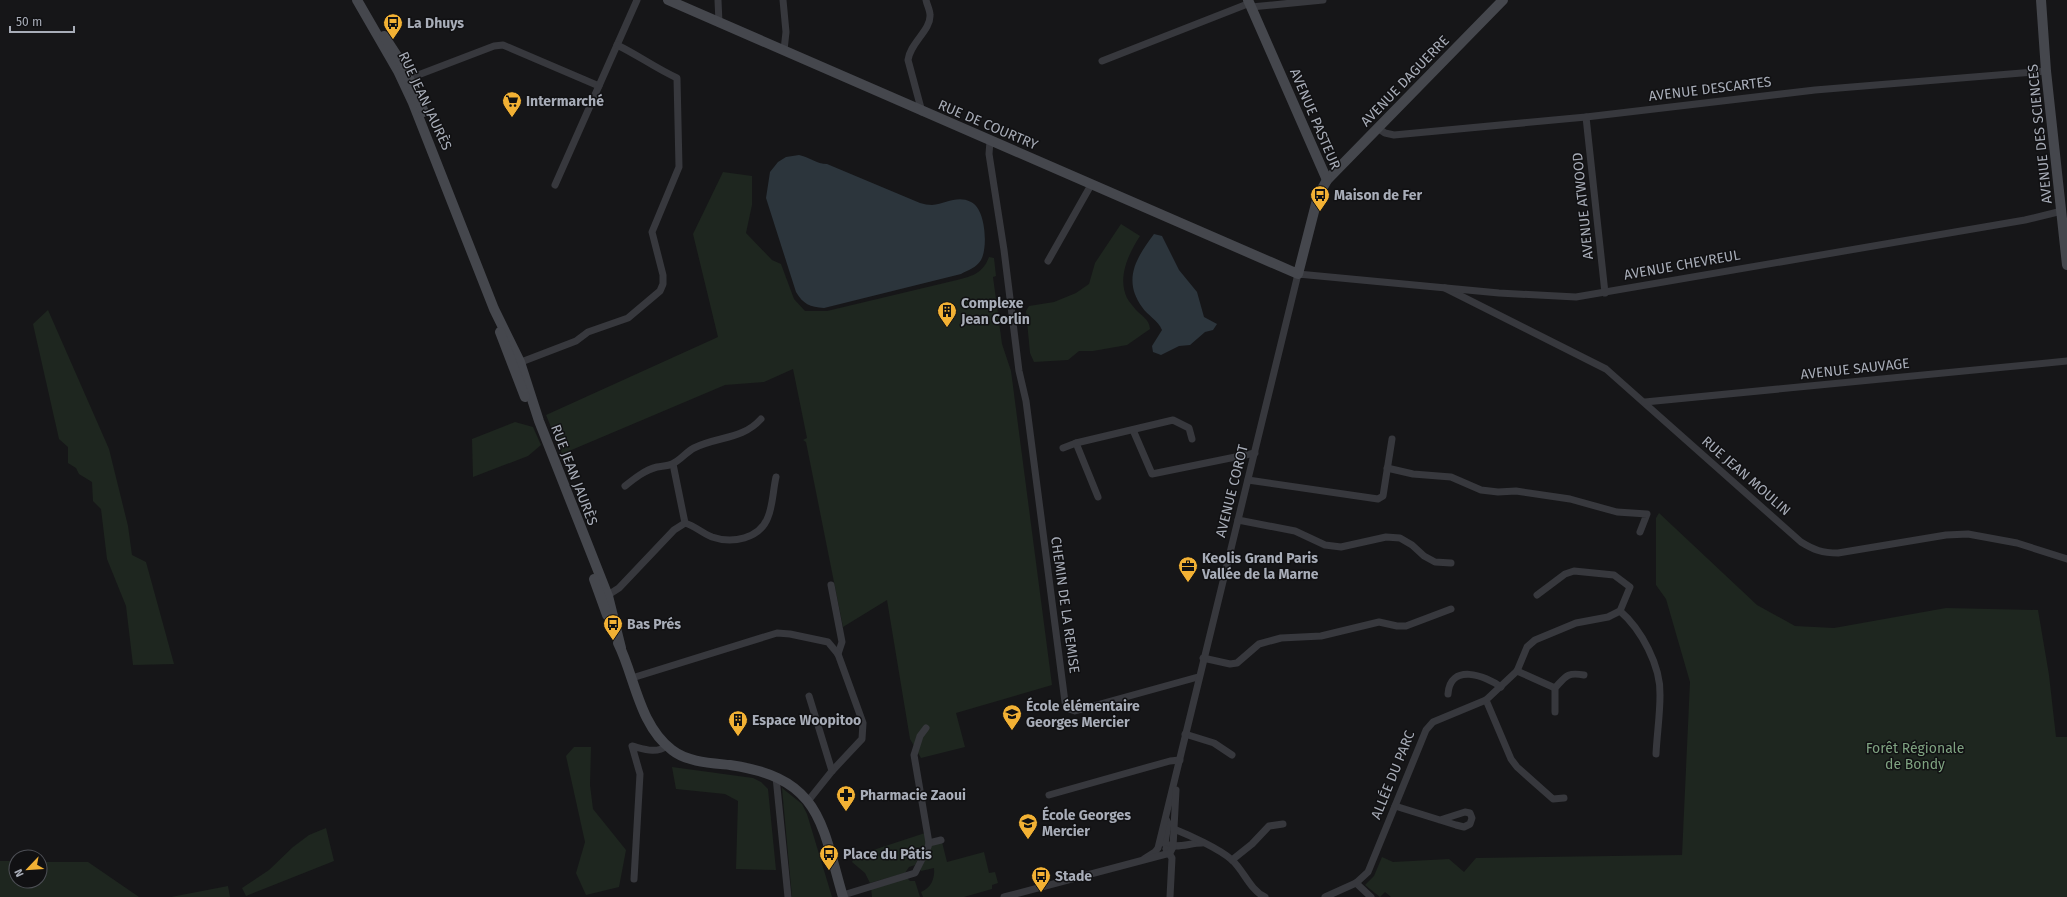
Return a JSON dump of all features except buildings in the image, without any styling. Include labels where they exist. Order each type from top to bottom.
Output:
[{"type":"street","name":"RUE JEAN JAURÈS","points":[[358,0],[376,29],[398,56],[406,79],[429,124],[447,186],[539,421],[584,540],[632,678],[654,731],[676,754],[690,759],[754,769],[789,783],[808,801],[816,812],[823,829],[843,896]]},
{"type":"street","points":[[555,185],[637,0]]},
{"type":"street","name":"RUE DE COURTRY","points":[[668,0],[922,112],[1298,274]]},
{"type":"street","points":[[718,0],[719,23]]},
{"type":"street","points":[[783,0],[786,32],[784,50]]},
{"type":"street","points":[[922,112],[908,60],[909,52],[929,22],[930,15],[926,0]]},
{"type":"street","points":[[1102,61],[1250,3],[1323,0]]},
{"type":"street","name":"AVENUE DAGUERRE","points":[[1327,180],[1379,129],[1503,0]]},
{"type":"street","name":"AVENUE DES SCIENCES","points":[[2041,0],[2046,71],[2065,210],[2067,265]]},
{"type":"street","name":"AVENUE PASTEUR","points":[[1250,3],[1327,180],[1318,196],[1298,274]]},
{"type":"street","points":[[406,79],[494,46],[503,45],[599,86]]},
{"type":"street","points":[[516,364],[576,341],[588,332],[628,318],[660,291],[663,284],[663,275],[652,232],[679,167],[677,78],[648,64],[643,58],[617,45]]},
{"type":"street","name":"AVENUE DESCARTES","points":[[1379,129],[1385,133],[1394,135],[1586,117],[1815,90],[2046,71]]},
{"type":"street","name":"AVENUE ATWOOD","points":[[1586,117],[1605,293]]},
{"type":"street","name":"CHEMIN DE LA REMISE","points":[[990,141],[989,154],[1004,250],[1019,371],[1026,401],[1065,702],[1069,709],[1075,711],[1198,677]]},
{"type":"street","points":[[1048,261],[1091,185]]},
{"type":"street","name":"AVENUE CHEVREUL","points":[[1298,274],[1556,297],[1576,297],[2025,220],[2065,210]]},
{"type":"street","name":"AVENUE COROT","points":[[1171,850],[1174,829],[1174,799],[1185,734],[1298,274]]},
{"type":"street","name":"RUE JEAN MOULIN","points":[[1441,287],[1606,370],[1645,402],[1801,542],[1814,550],[1822,553],[1838,553],[1946,535],[1968,534],[2017,543],[2067,559]]},
{"type":"street","points":[[1472,302],[1470,296],[1475,290]]},
{"type":"street","name":"AVENUE SAUVAGE","points":[[1645,402],[2067,361]]},
{"type":"street","points":[[625,486],[643,472],[657,467],[673,464],[683,454],[695,447],[742,434],[753,428],[762,419]]},
{"type":"street","points":[[1063,448],[1076,443],[1173,420],[1189,428],[1192,439]]},
{"type":"street","points":[[1133,430],[1152,474],[1255,453]]},
{"type":"street","points":[[1248,480],[1378,499],[1383,496],[1392,439]]},
{"type":"street","points":[[1076,443],[1098,497]]},
{"type":"street","points":[[673,464],[684,523]]},
{"type":"street","points":[[1388,468],[1413,474],[1451,477],[1481,490],[1498,492],[1516,490],[1570,499],[1617,512],[1647,514],[1640,532]]},
{"type":"street","points":[[684,523],[697,527],[711,536],[723,540],[737,540],[750,536],[760,529],[768,518],[776,477]]},
{"type":"street","points":[[1238,520],[1295,531],[1324,545],[1341,547],[1386,537],[1400,538],[1412,545],[1424,556],[1435,562],[1451,563]]},
{"type":"street","points":[[604,597],[619,588],[674,530],[684,523]]},
{"type":"street","points":[[1537,595],[1565,574],[1574,572],[1614,575],[1630,587],[1620,611],[1631,620],[1640,632],[1655,666],[1660,693],[1656,754]]},
{"type":"street","points":[[831,585],[842,642],[838,654]]},
{"type":"street","points":[[1203,658],[1230,664],[1237,663],[1259,644],[1281,638],[1321,636],[1379,622],[1397,626],[1406,626],[1451,609]]},
{"type":"street","name":"ALLÉE DU PARC","points":[[1325,897],[1356,883],[1368,872],[1426,730],[1433,722],[1486,700],[1517,671],[1527,647],[1535,640],[1576,623],[1608,617],[1620,611]]},
{"type":"street","points":[[632,678],[777,633],[790,634],[828,642],[838,654],[864,724],[862,739],[832,771],[808,801]]},
{"type":"street","points":[[1517,671],[1555,688]]},
{"type":"street","points":[[1556,712],[1555,688],[1566,676],[1572,673],[1584,675]]},
{"type":"street","points":[[1448,694],[1449,684],[1453,678],[1462,674],[1490,679],[1501,687]]},
{"type":"street","points":[[808,696],[832,771]]},
{"type":"street","points":[[1486,700],[1511,759],[1517,767],[1552,799],[1564,798]]},
{"type":"street","points":[[843,896],[915,873],[929,843],[914,755],[920,736],[926,728]]},
{"type":"street","points":[[1185,734],[1214,744],[1232,755]]},
{"type":"street","points":[[634,879],[640,774],[632,746],[655,751],[662,750],[667,746]]},
{"type":"street","points":[[1049,795],[1170,761],[1180,760]]},
{"type":"street","name":"AVENUE COROT","points":[[1158,848],[1165,815],[1180,760]]},
{"type":"street","points":[[776,777],[788,897]]},
{"type":"street","points":[[1395,806],[1440,820]]},
{"type":"street","points":[[1165,815],[1168,823],[1165,844],[1171,850],[1172,858],[1170,897]]},
{"type":"street","points":[[1232,860],[1252,844],[1269,826],[1283,824]]},
{"type":"street","points":[[1174,829],[1190,836],[1232,860],[1258,892],[1264,897]]},
{"type":"street","points":[[929,843],[941,840]]},
{"type":"street","points":[[1004,897],[1144,859],[1190,843],[1202,843]]},
{"type":"street","points":[[1144,859],[1155,852],[1158,848],[1171,850]]},
{"type":"street","points":[[1356,883],[1371,897]]},
{"type":"green space","points":[[723,172],[752,176],[752,205],[746,233],[772,260],[781,264],[794,299],[805,311],[827,311],[963,279],[977,273],[984,267],[989,257],[994,258],[996,276],[993,277],[1002,344],[1011,371],[1052,685],[956,713],[965,747],[921,758],[910,739],[887,600],[843,627],[806,442],[803,440],[807,438],[793,369],[764,382],[725,385],[562,454],[546,415],[718,337],[693,234]]},
{"type":"green space","points":[[1121,224],[1140,236],[1128,258],[1123,282],[1128,300],[1147,320],[1150,329],[1127,345],[1093,351],[1079,351],[1068,360],[1034,362],[1030,353],[1026,311],[1029,306],[1054,302],[1076,293],[1089,284],[1095,263]]},
{"type":"green space","points":[[48,310],[109,449],[128,526],[132,555],[146,562],[174,664],[133,665],[126,606],[107,559],[101,509],[93,501],[92,482],[79,474],[76,468],[68,463],[68,447],[59,439],[33,324]]},
{"type":"green space","points":[[515,422],[533,427],[541,445],[528,456],[473,477],[472,439]]},
{"type":"green space","name":"Forêt Régionale de Bondy","points":[[1659,513],[1757,605],[1795,626],[1834,628],[1946,608],[2038,610],[2049,675],[2056,737],[2067,737],[2067,897],[1391,897],[1385,892],[1380,897],[1365,885],[1374,876],[1382,857],[1393,862],[1449,859],[1464,872],[1476,858],[1682,855],[1690,682],[1666,599],[1656,585],[1656,518]]},
{"type":"green space","points":[[574,747],[591,747],[590,785],[593,809],[626,850],[619,887],[586,895],[576,873],[585,842],[566,756]]},
{"type":"green space","points":[[672,767],[753,778],[761,782],[768,789],[776,870],[736,869],[738,801],[725,794],[676,789]]},
{"type":"green space","points":[[782,788],[802,804],[807,814],[832,897],[792,897]]},
{"type":"green space","points":[[326,828],[334,861],[246,896],[242,888],[269,870],[293,847],[309,835]]},
{"type":"green space","points":[[925,833],[926,844],[915,865],[909,867],[905,873],[870,883],[865,873],[852,862],[855,856]]},
{"type":"green space","points":[[942,842],[947,862],[984,852],[989,873],[995,872],[998,883],[992,885],[992,889],[964,897],[923,897],[921,892],[932,883],[934,868],[921,871],[919,868],[931,846]]},
{"type":"green space","points":[[0,861],[8,861],[8,889],[48,889],[48,862],[88,862],[139,897],[0,897]]},
{"type":"green space","points":[[907,878],[910,881],[915,881],[920,897],[872,897],[871,888]]},
{"type":"green space","points":[[228,886],[230,897],[171,897]]},
{"type":"shaded area","points":[[799,155],[827,164],[920,203],[932,205],[961,199],[971,202],[980,212],[983,220],[985,238],[981,260],[974,267],[961,274],[824,308],[807,304],[796,292],[766,198],[770,172],[778,162],[786,157]]},
{"type":"shaded area","points":[[1154,234],[1162,236],[1179,270],[1197,292],[1204,317],[1217,324],[1213,330],[1205,332],[1190,345],[1179,346],[1161,355],[1153,352],[1152,346],[1162,330],[1158,323],[1142,307],[1136,297],[1133,287],[1134,269],[1137,260]]},
{"type":"place","name":"La Dhuys","points":[[393,40]]},
{"type":"place","name":"Intermarché","points":[[512,118]]},
{"type":"place","name":"Maison de Fer","points":[[1320,212]]},
{"type":"place","name":"Complexe Jean Corlin","points":[[947,328]]},
{"type":"place","name":"Keolis Grand Paris Vallée de la Marne","points":[[1188,583]]},
{"type":"place","name":"Bas Prés","points":[[613,641]]},
{"type":"place","name":"École élémentaire Georges Mercier","points":[[1012,731]]},
{"type":"place","name":"Espace Woopitoo","points":[[738,737]]},
{"type":"place","name":"Pharmacie Zaoui","points":[[846,812]]},
{"type":"place","name":"École Georges Mercier","points":[[1028,840]]},
{"type":"place","name":"Place du Pâtis","points":[[829,871]]},
{"type":"place","name":"Stade","points":[[1041,893]]}]
